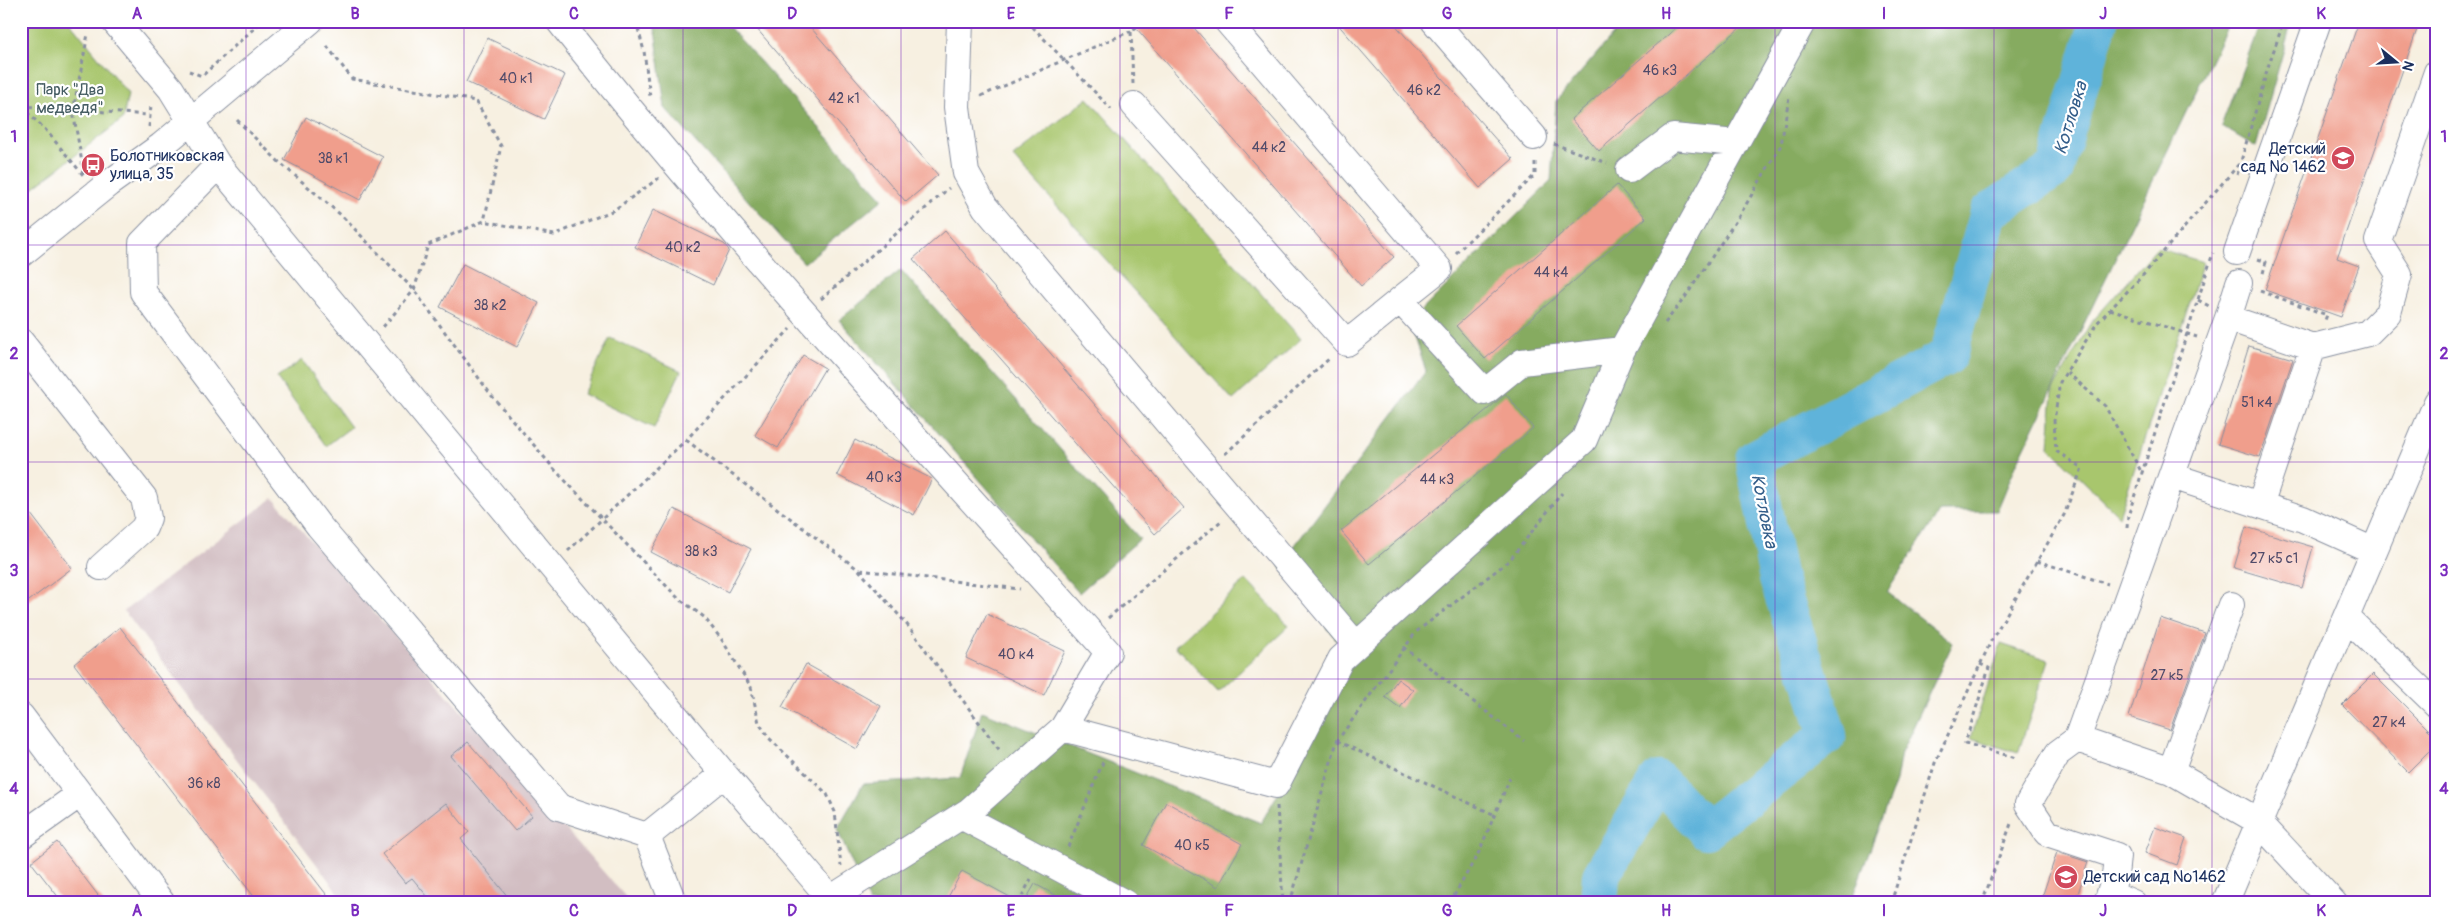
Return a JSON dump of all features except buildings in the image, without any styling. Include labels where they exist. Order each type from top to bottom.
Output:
[{"type":"street","points":[[114,21],[171,90],[218,165],[724,774],[837,897],[961,816],[1063,728],[1108,652],[804,313],[676,166],[559,21]]},
{"type":"street","points":[[960,21],[957,106],[966,172],[985,207],[1356,645]]},
{"type":"street","points":[[1134,105],[1347,343],[1439,269],[1227,21]]},
{"type":"street","points":[[1434,21],[1534,137]]},
{"type":"street","points":[[1063,728],[1276,785],[1341,659],[1584,440],[1622,350],[1803,21]]},
{"type":"street","points":[[2226,249],[2318,21]]},
{"type":"street","points":[[21,254],[190,122],[309,22]]},
{"type":"street","points":[[2228,318],[2313,347],[2368,333],[2388,313],[2399,274],[2378,241],[2437,72]]},
{"type":"street","points":[[1629,170],[1673,137],[1736,143]]},
{"type":"street","points":[[218,165],[142,243],[143,292],[319,526],[559,807],[647,836],[672,898],[676,903]]},
{"type":"street","points":[[2117,900],[2115,876],[2117,856],[2047,833],[2028,804],[2058,753],[2077,739],[2228,318],[2249,287]]},
{"type":"street","points":[[1400,300],[1485,392],[1522,362],[1622,350]]},
{"type":"street","points":[[21,342],[144,498],[148,518],[144,528],[101,567]]},
{"type":"street","points":[[2260,506],[2313,347]]},
{"type":"street","points":[[2225,903],[2258,821],[2347,618],[2437,402]]},
{"type":"street","points":[[2172,476],[2303,519],[2374,551]]},
{"type":"street","points":[[2171,771],[2231,605]]},
{"type":"street","points":[[2347,618],[2437,705]]},
{"type":"street","points":[[21,716],[162,903]]},
{"type":"street","points":[[2077,739],[2171,771],[2258,821],[2334,903]]},
{"type":"street","points":[[647,836],[724,774]]},
{"type":"street","points":[[21,836],[80,794]]},
{"type":"street","points":[[961,816],[1125,903]]},
{"type":"path","points":[[202,76],[262,21]]},
{"type":"path","points":[[636,21],[644,52],[649,84],[650,105],[642,126]]},
{"type":"path","points":[[1026,21],[1120,118],[1134,105],[1132,31]]},
{"type":"path","points":[[957,106],[1132,31],[1145,21]]},
{"type":"path","points":[[2236,180],[2269,64],[2284,21]]},
{"type":"path","points":[[21,107],[44,128],[84,176],[73,111],[88,34]]},
{"type":"path","points":[[327,46],[352,78],[476,101],[501,146],[484,221]]},
{"type":"path","points":[[148,128],[151,104]]},
{"type":"path","points":[[21,107],[149,115]]},
{"type":"path","points":[[237,120],[278,161],[342,216],[414,290],[492,396],[556,471],[678,598],[704,617],[722,640],[751,687],[759,723],[769,738],[828,794],[836,812],[837,897]]},
{"type":"path","points":[[1439,269],[1535,176],[1534,137],[1629,170]]},
{"type":"path","points":[[1891,903],[1935,763],[1991,641],[2064,515],[2082,468],[2056,451],[2054,421],[2060,382],[2097,323],[2145,273],[2241,162]]},
{"type":"path","points":[[368,345],[414,290],[428,244],[484,221],[554,235],[614,210],[676,166]]},
{"type":"path","points":[[551,566],[686,440],[804,313],[966,172]]},
{"type":"path","points":[[2126,534],[2128,516],[2188,334],[2226,249]]},
{"type":"path","points":[[2249,287],[2327,315]]},
{"type":"path","points":[[2110,309],[2219,344]]},
{"type":"path","points":[[1208,470],[1347,343]]},
{"type":"path","points":[[2067,372],[2105,406],[2142,473]]},
{"type":"path","points":[[686,440],[859,570],[905,622],[1014,770]]},
{"type":"path","points":[[1090,632],[1239,506]]},
{"type":"path","points":[[2037,561],[2131,591]]},
{"type":"path","points":[[859,570],[1055,593]]},
{"type":"path","points":[[1404,647],[1524,741]]},
{"type":"path","points":[[1980,664],[1989,668],[1965,743],[2016,758]]},
{"type":"path","points":[[1060,868],[1111,741]]},
{"type":"path","points":[[1337,741],[1495,815]]},
{"type":"path","points":[[1450,903],[1480,852],[1510,778]]},
{"type":"path","points":[[1276,785],[1283,903]]},
{"type":"path","points":[[1982,903],[2013,820]]},
{"type":"shaded area","points":[[273,498],[631,903],[346,903],[124,611]]},
{"type":"green space","name":"Парк \"Два медведя\"","points":[[21,21],[69,21],[128,94],[123,119],[21,197]]},
{"type":"green space","points":[[654,21],[724,21],[883,199],[804,263],[665,108]]},
{"type":"green space","points":[[1625,21],[2230,21],[2016,465],[1997,511],[1940,511],[1887,592],[1953,643],[1901,753],[1896,781],[1850,903],[869,903],[837,829],[863,784],[960,778],[982,711],[1261,823],[1353,662],[1280,565],[1426,371],[1410,322],[1551,181],[1556,101]]},
{"type":"green space","points":[[2261,21],[2292,21],[2256,147],[2221,126]]},
{"type":"green space","points":[[1088,98],[1301,339],[1233,400],[1013,157]]},
{"type":"green space","points":[[2157,248],[2203,262],[2119,516],[2049,447],[2053,390],[2090,324]]},
{"type":"green space","points":[[901,270],[1140,539],[1079,593],[839,320]]},
{"type":"green space","points":[[610,338],[681,371],[654,428],[583,394]]},
{"type":"green space","points":[[302,360],[351,427],[326,446],[277,378]]},
{"type":"green space","points":[[1246,580],[1289,626],[1218,692],[1175,646]]},
{"type":"green space","points":[[2001,644],[2049,660],[2018,753],[1971,738]]},
{"type":"waterway","name":"Котловка","points":[[1599,903],[1601,876],[1658,780],[1706,830],[1828,735],[1778,579],[1754,459],[1948,356],[1989,212],[2055,169],[2099,21]]},
{"type":"place","name":"Детский сад № 1462","points":[[2343,158]]},
{"type":"place","name":"Болотниковская улица, 35","points":[[93,165]]},
{"type":"place","name":"Детский сад №1462","points":[[2066,877]]}]
